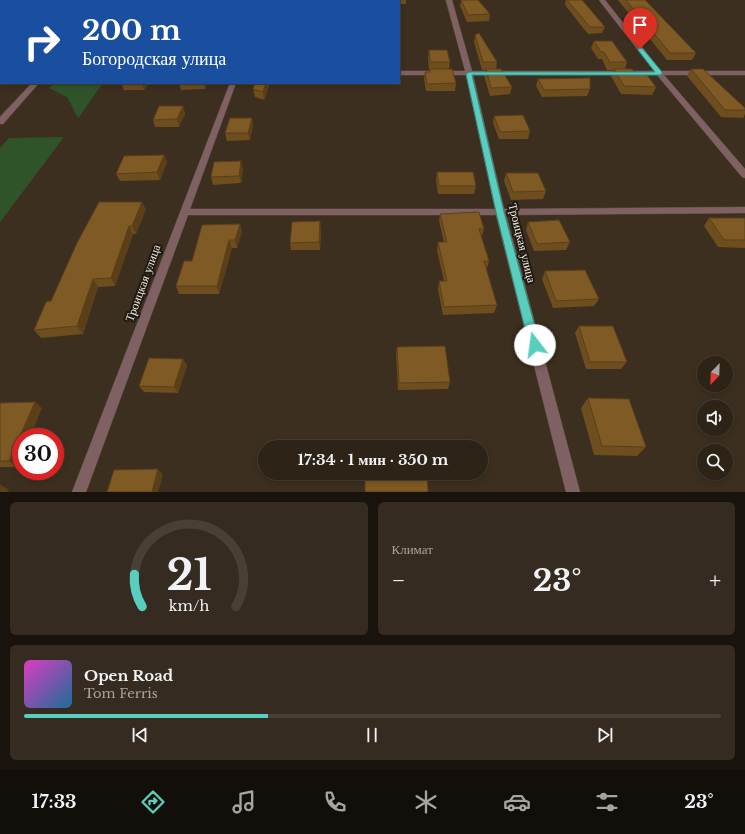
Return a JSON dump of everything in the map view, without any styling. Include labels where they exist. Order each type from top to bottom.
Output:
[{"type":"street","name":"Троицкая улица","points":[[449,0],[469,74],[500,212],[573,492]]},
{"type":"street","points":[[602,0],[659,73],[745,175]]},
{"type":"street","points":[[400,73],[745,73]]},
{"type":"street","points":[[0,122],[35,84]]},
{"type":"street","name":"Троицкая улица","points":[[79,492],[233,84]]},
{"type":"street","points":[[184,212],[745,210]]},
{"type":"green space","points":[[53,84],[102,84],[78,118],[67,97],[49,88]]},
{"type":"green space","points":[[64,137],[0,222],[0,148],[9,138]]},
{"type":"building","points":[[461,0],[478,0],[490,14],[468,15]]},
{"type":"building","points":[[567,0],[582,0],[605,27],[590,27]]},
{"type":"building","points":[[626,0],[645,0],[696,53],[670,53]]},
{"type":"building","points":[[479,33],[497,62],[483,62],[475,35]]},
{"type":"building","points":[[594,41],[612,41],[627,62],[610,62],[604,52],[601,52]]},
{"type":"building","points":[[429,50],[447,50],[450,62],[430,62]]},
{"type":"building","points":[[430,69],[452,69],[456,83],[427,84],[425,72],[430,72]]},
{"type":"building","points":[[486,69],[501,69],[512,87],[491,88]]},
{"type":"building","points":[[614,69],[632,69],[636,74],[647,75],[656,87],[624,86]]},
{"type":"building","points":[[691,69],[703,69],[745,108],[745,110],[725,110]]},
{"type":"building","points":[[590,78],[590,89],[544,90],[538,79]]},
{"type":"building","points":[[255,84],[266,84],[263,92],[253,89]]},
{"type":"building","points":[[159,106],[183,106],[177,119],[153,120]]},
{"type":"building","points":[[523,115],[530,131],[500,132],[494,116]]},
{"type":"building","points":[[230,118],[252,118],[248,133],[225,133]]},
{"type":"building","points":[[164,155],[157,172],[116,174],[124,156]]},
{"type":"building","points":[[241,161],[239,176],[211,177],[214,162]]},
{"type":"building","points":[[437,172],[473,172],[476,186],[439,186]]},
{"type":"building","points":[[506,173],[538,173],[546,191],[513,192]]},
{"type":"building","points":[[99,202],[142,202],[132,226],[129,226],[111,278],[93,279],[77,326],[34,330],[46,302],[51,301],[77,243]]},
{"type":"building","points":[[479,212],[484,229],[479,229],[489,261],[484,261],[497,305],[444,307],[439,281],[447,281],[438,242],[447,242],[440,214]]},
{"type":"building","points":[[709,218],[745,218],[745,240],[724,240]]},
{"type":"building","points":[[559,220],[570,242],[537,244],[528,222]]},
{"type":"building","points":[[320,221],[319,242],[290,243],[292,222]]},
{"type":"building","points":[[240,224],[235,240],[229,240],[217,286],[176,286],[184,261],[192,261],[202,225]]},
{"type":"building","points":[[585,270],[599,299],[556,301],[545,271]]},
{"type":"building","points":[[579,326],[613,326],[627,362],[590,362]]},
{"type":"building","points":[[445,346],[450,382],[399,383],[397,347]]},
{"type":"building","points":[[149,358],[183,359],[174,387],[139,386]]},
{"type":"building","points":[[588,398],[629,399],[646,447],[602,446]]},
{"type":"building","points":[[35,402],[24,428],[12,428],[12,454],[9,461],[0,461],[0,403]]},
{"type":"building","points":[[158,469],[152,492],[107,492],[114,470]]},
{"type":"building","points":[[365,480],[427,480],[428,492],[365,492]]},
{"type":"route","points":[[535,345],[500,212],[469,74],[659,73],[640,49]]}]
